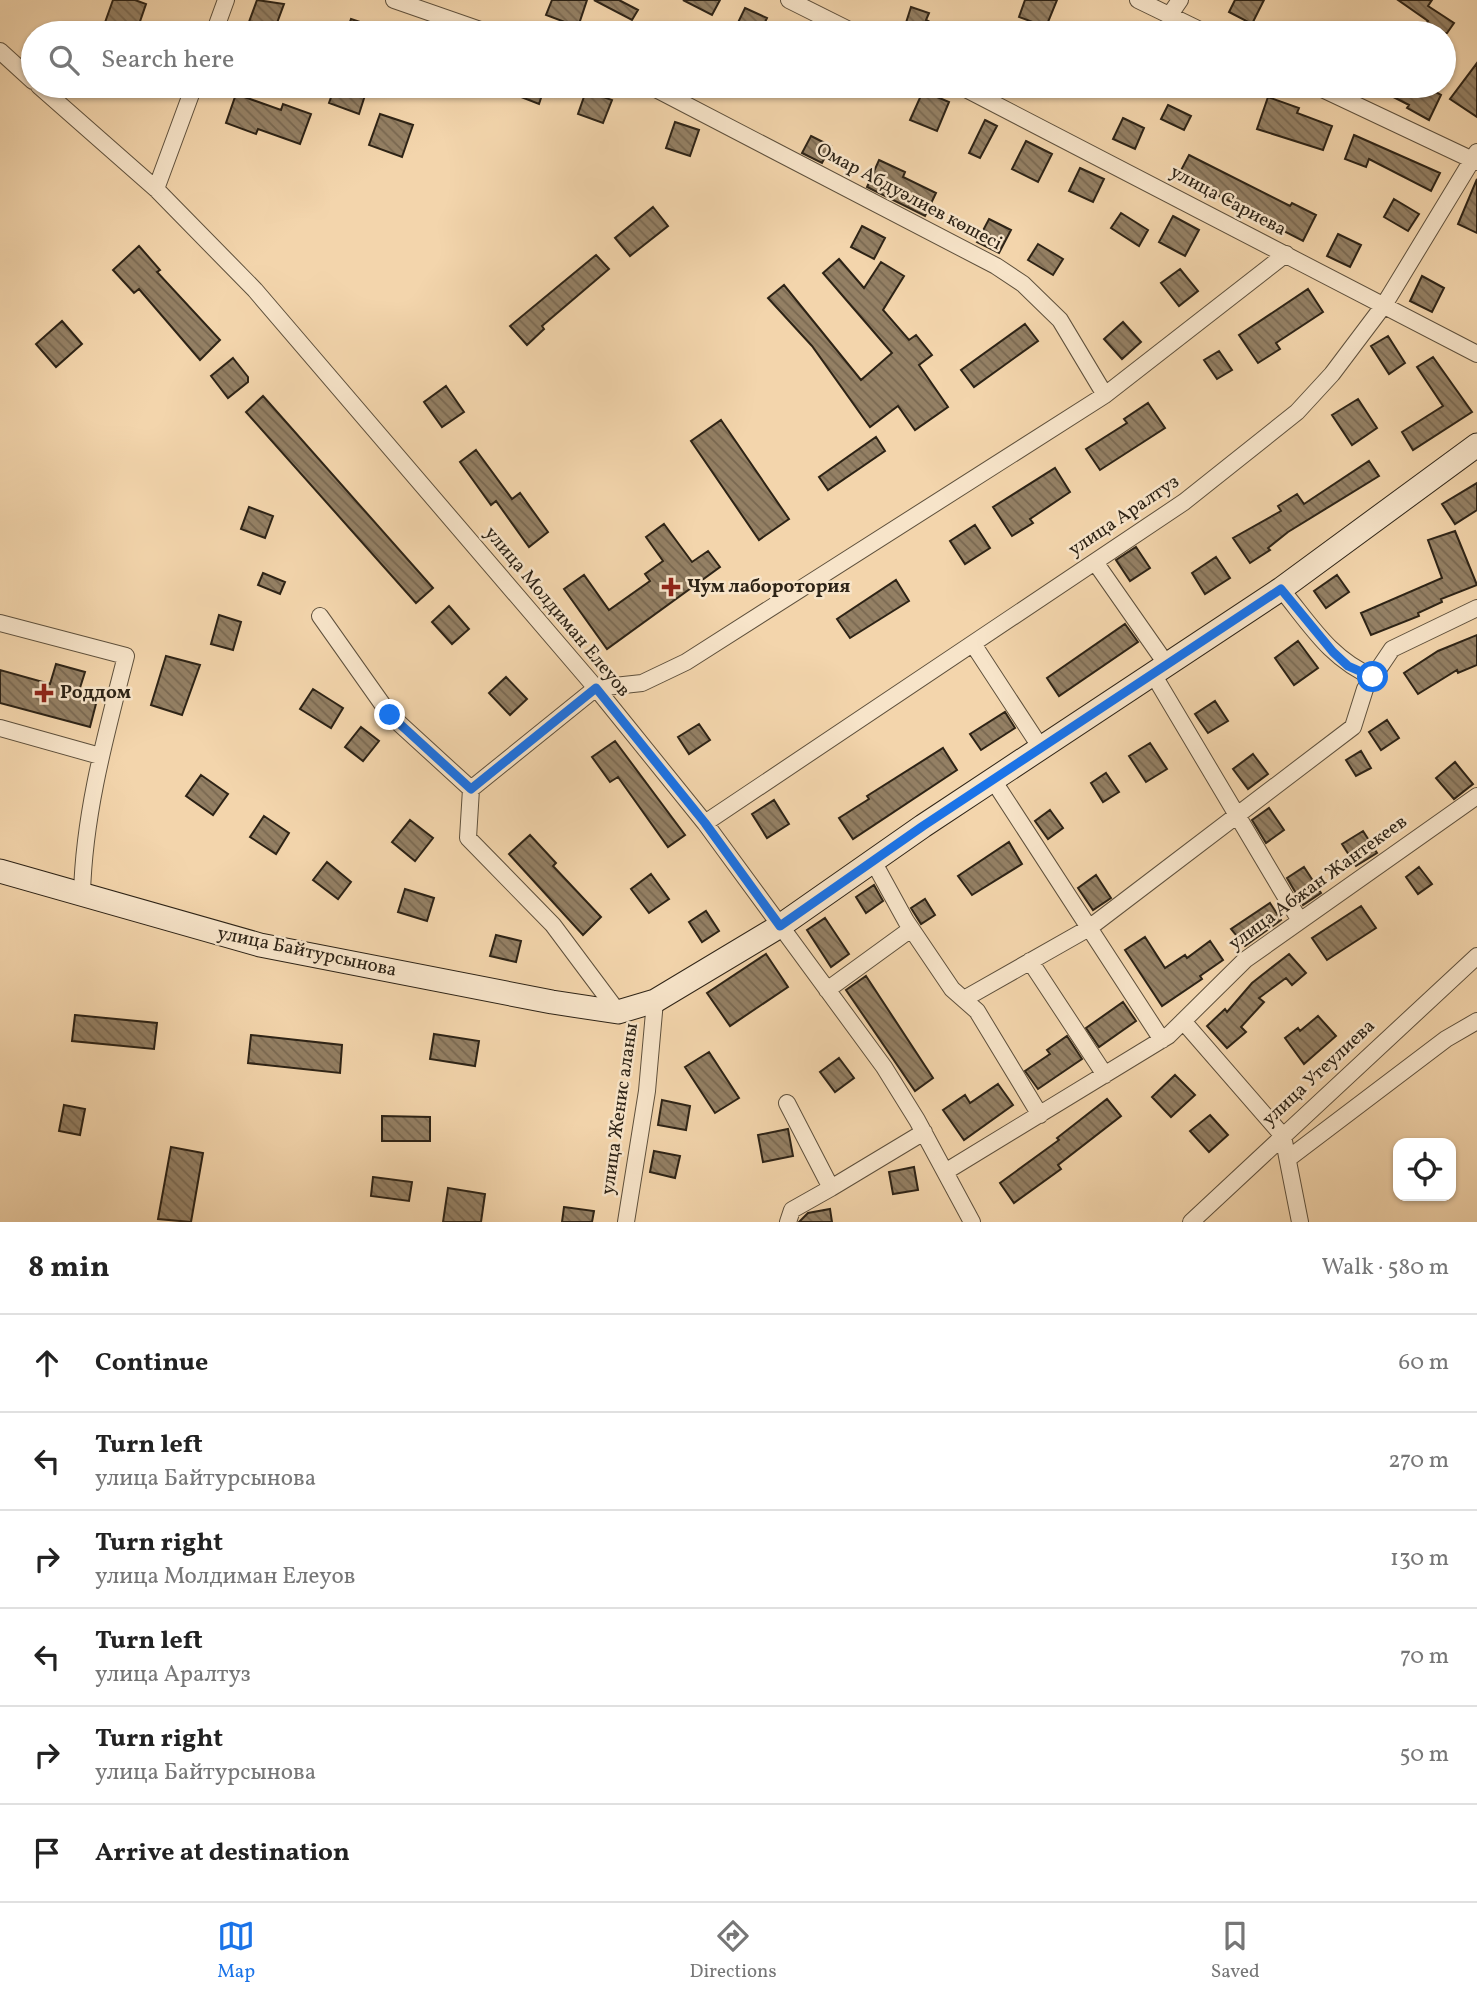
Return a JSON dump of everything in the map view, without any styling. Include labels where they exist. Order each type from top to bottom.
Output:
[{"type":"street","points":[[218,21],[226,0]]},
{"type":"street","points":[[394,0],[454,21]]},
{"type":"street","points":[[789,0],[831,21]]},
{"type":"street","points":[[1138,0],[1180,21]]},
{"type":"street","points":[[1169,16],[1180,0]]},
{"type":"street","points":[[0,51],[21,69]]},
{"type":"street","name":"улица Молдиман Елеуов","points":[[53,98],[156,189],[255,290],[596,688],[705,823],[884,1067],[924,1132],[972,1222]]},
{"type":"street","points":[[156,189],[190,98]]},
{"type":"street","name":"Омар Абдуәлиев көшесі","points":[[673,98],[996,266],[1023,284],[1060,320],[1105,395]]},
{"type":"street","name":"улица Сариева","points":[[983,98],[1477,354]]},
{"type":"street","points":[[1343,98],[1476,158]]},
{"type":"street","name":"улица Аралтуз","points":[[705,823],[1184,502],[1297,412],[1332,374],[1384,305],[1476,158]]},
{"type":"street","points":[[618,1012],[553,925],[468,838],[471,789],[596,688],[642,683],[687,662],[1105,395],[1286,254]]},
{"type":"street","name":"улица Байтурсынова","points":[[0,871],[260,945],[552,1002],[618,1012],[655,1001],[780,926],[993,780],[1281,589],[1477,445]]},
{"type":"street","points":[[1095,562],[1160,669],[1236,813],[1300,921]]},
{"type":"street","points":[[1281,589],[1333,652],[1348,666],[1373,677]]},
{"type":"street","points":[[964,999],[1089,928],[1236,813],[1353,727],[1365,689],[1392,649],[1477,608]]},
{"type":"street","points":[[320,616],[390,715],[471,789]]},
{"type":"street","points":[[0,623],[126,656],[100,756],[83,859],[82,894]]},
{"type":"street","points":[[973,643],[1041,748]]},
{"type":"street","points":[[0,728],[100,756]]},
{"type":"street","points":[[993,780],[1162,1040]]},
{"type":"street","name":"улица Абжан Жантекеев","points":[[944,1172],[1162,1040],[1245,960],[1477,796]]},
{"type":"street","points":[[873,862],[911,929],[952,989],[977,1011],[1040,1115]]},
{"type":"street","points":[[827,990],[911,929]]},
{"type":"street","name":"улица Утеулиева","points":[[1191,1222],[1477,956]]},
{"type":"street","points":[[1030,961],[1105,1075]]},
{"type":"street","name":"улица Женис аланы","points":[[626,1222],[647,1091],[655,1001]]},
{"type":"street","points":[[1183,1021],[1283,1136],[1300,1222]]},
{"type":"street","points":[[1289,1158],[1446,1039],[1477,1021]]},
{"type":"street","points":[[786,1103],[831,1188]]},
{"type":"street","points":[[788,1222],[792,1210],[924,1132]]},
{"type":"building","points":[[113,0],[135,0],[146,4],[140,21],[106,21]]},
{"type":"building","points":[[257,0],[284,4],[278,21],[249,21]]},
{"type":"building","points":[[552,0],[587,0],[580,21],[562,21],[546,15]]},
{"type":"building","points":[[594,0],[619,0],[638,10],[632,20]]},
{"type":"building","points":[[683,0],[720,0],[712,15]]},
{"type":"building","points":[[1025,0],[1057,0],[1048,21],[1030,21],[1019,17]]},
{"type":"building","points":[[1235,0],[1264,0],[1254,21],[1246,21],[1229,12]]},
{"type":"building","points":[[1398,0],[1432,0],[1428,6],[1451,21],[1428,21]]},
{"type":"building","points":[[911,7],[929,13],[928,21],[907,21]]},
{"type":"building","points":[[745,8],[767,18],[766,21],[739,21]]},
{"type":"building","points":[[1477,63],[1477,117],[1450,99],[1456,98],[1456,91]]},
{"type":"building","points":[[235,98],[247,98],[281,110],[283,104],[311,114],[300,144],[258,129],[256,134],[226,123]]},
{"type":"building","points":[[331,98],[364,98],[359,114],[329,103]]},
{"type":"building","points":[[524,98],[541,98],[539,104]]},
{"type":"building","points":[[584,98],[612,100],[603,123],[578,114]]},
{"type":"building","points":[[920,98],[940,98],[949,102],[937,131],[910,120]]},
{"type":"building","points":[[1268,98],[1299,108],[1297,113],[1332,126],[1323,150],[1257,129]]},
{"type":"building","points":[[1395,98],[1440,98],[1429,120],[1407,108],[1409,105]]},
{"type":"building","points":[[1168,105],[1191,116],[1184,130],[1161,119]]},
{"type":"building","points":[[380,114],[413,125],[402,157],[369,145]]},
{"type":"building","points":[[1123,118],[1144,128],[1135,149],[1113,139]]},
{"type":"building","points":[[985,120],[997,126],[980,158],[969,153]]},
{"type":"building","points":[[675,122],[699,130],[690,156],[666,148]]},
{"type":"building","points":[[1354,135],[1440,173],[1431,191],[1369,159],[1366,167],[1345,159]]},
{"type":"building","points":[[811,136],[831,146],[822,163],[802,153]]},
{"type":"building","points":[[1026,141],[1052,154],[1038,182],[1012,169]]},
{"type":"building","points":[[1189,155],[1290,206],[1292,203],[1316,215],[1303,241],[1249,213],[1250,211],[1178,176]]},
{"type":"building","points":[[879,160],[905,172],[903,177],[936,193],[925,216],[867,187]]},
{"type":"building","points":[[1080,168],[1104,179],[1093,202],[1069,191]]},
{"type":"building","points":[[1477,179],[1477,233],[1458,224]]},
{"type":"building","points":[[1394,199],[1419,214],[1408,231],[1384,217]]},
{"type":"building","points":[[653,207],[668,226],[630,256],[615,238]]},
{"type":"building","points":[[1121,213],[1148,230],[1139,246],[1111,228]]},
{"type":"building","points":[[1173,216],[1199,230],[1185,256],[1159,242]]},
{"type":"building","points":[[989,219],[1011,230],[999,253],[977,242]]},
{"type":"building","points":[[862,226],[885,238],[874,259],[851,247]]},
{"type":"building","points":[[1338,234],[1361,245],[1350,267],[1327,256]]},
{"type":"building","points":[[1038,244],[1063,259],[1053,275],[1028,260]]},
{"type":"building","points":[[139,246],[160,270],[157,272],[220,340],[200,360],[139,289],[134,293],[113,270]]},
{"type":"building","points":[[596,255],[609,269],[542,326],[544,329],[527,345],[510,326]]},
{"type":"building","points":[[839,259],[864,288],[881,262],[904,276],[883,310],[909,340],[916,335],[932,355],[919,365],[948,407],[915,430],[898,406],[870,427],[812,346],[768,298],[784,285],[861,380],[892,353],[823,273]]},
{"type":"building","points":[[1180,269],[1198,291],[1179,306],[1161,283]]},
{"type":"building","points":[[1422,276],[1444,288],[1432,312],[1410,301]]},
{"type":"building","points":[[1308,289],[1323,312],[1276,343],[1280,349],[1258,363],[1239,335]]},
{"type":"building","points":[[62,321],[82,344],[56,367],[36,344]]},
{"type":"building","points":[[1123,322],[1141,342],[1122,359],[1104,339]]},
{"type":"building","points":[[1025,324],[1038,341],[974,387],[961,370]]},
{"type":"building","points":[[1388,336],[1405,363],[1389,374],[1371,346]]},
{"type":"building","points":[[1219,351],[1232,370],[1217,379],[1204,360]]},
{"type":"building","points":[[1433,357],[1472,412],[1413,450],[1402,432],[1443,406],[1417,367]]},
{"type":"building","points":[[233,358],[248,377],[248,382],[228,398],[211,376]]},
{"type":"building","points":[[446,386],[464,412],[442,427],[424,402]]},
{"type":"building","points":[[263,396],[433,588],[416,603],[246,412]]},
{"type":"building","points":[[1358,399],[1377,428],[1352,445],[1332,415]]},
{"type":"building","points":[[1148,403],[1165,428],[1100,470],[1086,449],[1127,423],[1124,419]]},
{"type":"building","points":[[721,420],[789,519],[759,540],[691,441]]},
{"type":"building","points":[[876,437],[885,451],[828,490],[819,477]]},
{"type":"building","points":[[476,450],[512,499],[520,493],[548,532],[529,547],[496,501],[491,505],[460,462]]},
{"type":"building","points":[[1369,461],[1379,476],[1288,532],[1268,548],[1270,550],[1250,563],[1233,538],[1281,511],[1278,506],[1297,494],[1304,504]]},
{"type":"building","points":[[1055,468],[1070,492],[1030,519],[1033,523],[1012,536],[993,507]]},
{"type":"building","points":[[1477,483],[1477,510],[1455,524],[1442,504]]},
{"type":"building","points":[[249,507],[273,516],[265,538],[241,529]]},
{"type":"building","name":"Чум лаборотория","points":[[664,524],[692,562],[708,551],[720,567],[607,649],[564,589],[584,575],[609,610],[650,581],[645,574],[663,561],[646,537]]},
{"type":"building","points":[[975,525],[990,548],[965,564],[950,541]]},
{"type":"building","points":[[1455,531],[1477,585],[1441,599],[1442,602],[1418,613],[1419,616],[1371,635],[1361,613],[1442,578],[1428,540]]},
{"type":"building","points":[[1136,547],[1150,568],[1130,581],[1116,560]]},
{"type":"building","points":[[1216,557],[1230,578],[1205,594],[1192,573]]},
{"type":"building","points":[[263,573],[285,582],[280,594],[258,585]]},
{"type":"building","points":[[1337,575],[1349,592],[1326,608],[1314,591]]},
{"type":"building","points":[[896,580],[909,601],[850,638],[837,619]]},
{"type":"building","points":[[449,606],[469,629],[452,644],[432,622]]},
{"type":"building","points":[[219,615],[241,622],[233,650],[211,644]]},
{"type":"building","points":[[1125,624],[1138,642],[1059,696],[1047,678]]},
{"type":"building","points":[[1477,635],[1477,665],[1458,673],[1457,670],[1418,694],[1404,673],[1438,651]]},
{"type":"building","points":[[1298,641],[1318,668],[1294,685],[1275,658]]},
{"type":"building","points":[[166,656],[200,665],[182,715],[151,705]]},
{"type":"building","name":"Роддом","points":[[56,664],[85,672],[79,691],[98,696],[90,727],[0,703],[0,670],[50,684]]},
{"type":"building","points":[[506,677],[527,699],[510,715],[489,693]]},
{"type":"building","points":[[313,689],[343,708],[331,728],[300,709]]},
{"type":"building","points":[[1215,701],[1228,721],[1208,733],[1195,714]]},
{"type":"building","points":[[1005,712],[1015,728],[981,750],[970,734]]},
{"type":"building","points":[[1387,720],[1399,738],[1381,750],[1369,732]]},
{"type":"building","points":[[699,724],[710,740],[689,754],[678,737]]},
{"type":"building","points":[[361,727],[379,741],[363,761],[345,747]]},
{"type":"building","points":[[615,741],[685,835],[668,847],[618,777],[610,782],[592,757]]},
{"type":"building","points":[[1150,743],[1167,769],[1146,782],[1129,756]]},
{"type":"building","points":[[943,748],[957,770],[853,839],[839,818],[869,799],[867,796]]},
{"type":"building","points":[[1361,751],[1371,768],[1356,776],[1346,760]]},
{"type":"building","points":[[1253,754],[1268,774],[1248,789],[1233,769]]},
{"type":"building","points":[[1455,762],[1473,784],[1454,799],[1436,778]]},
{"type":"building","points":[[1106,773],[1119,792],[1103,802],[1091,783]]},
{"type":"building","points":[[201,775],[228,794],[213,815],[186,796]]},
{"type":"building","points":[[774,800],[789,824],[767,838],[752,814]]},
{"type":"building","points":[[1269,808],[1284,830],[1266,843],[1252,820]]},
{"type":"building","points":[[1050,810],[1063,828],[1048,839],[1035,821]]},
{"type":"building","points":[[264,816],[289,833],[276,854],[250,837]]},
{"type":"building","points":[[410,820],[433,838],[415,861],[392,842]]},
{"type":"building","points":[[1363,831],[1377,853],[1356,866],[1342,844]]},
{"type":"building","points":[[530,835],[556,863],[553,866],[601,917],[583,935],[509,854]]},
{"type":"building","points":[[1009,842],[1022,864],[972,895],[958,876]]},
{"type":"building","points":[[327,862],[351,882],[338,899],[313,880]]},
{"type":"building","points":[[1304,867],[1321,893],[1303,905],[1287,878]]},
{"type":"building","points":[[1419,867],[1432,884],[1418,894],[1406,877]]},
{"type":"building","points":[[651,874],[669,899],[649,913],[631,889]]},
{"type":"building","points":[[1096,875],[1111,898],[1093,910],[1078,888]]},
{"type":"building","points":[[874,885],[883,901],[866,913],[856,897]]},
{"type":"building","points":[[405,889],[434,898],[427,921],[398,912]]},
{"type":"building","points":[[925,899],[935,915],[921,924],[911,908]]},
{"type":"building","points":[[1270,903],[1281,920],[1245,946],[1231,929]]},
{"type":"building","points":[[1361,906],[1376,928],[1327,960],[1312,938]]},
{"type":"building","points":[[706,911],[719,931],[702,942],[689,922]]},
{"type":"building","points":[[825,918],[849,954],[831,967],[807,930]]},
{"type":"building","points":[[496,935],[521,941],[516,962],[490,956]]},
{"type":"building","points":[[1145,937],[1165,968],[1185,955],[1187,958],[1210,941],[1223,960],[1200,976],[1202,979],[1162,1006],[1125,950]]},
{"type":"building","points":[[766,954],[788,987],[730,1026],[707,993]]},
{"type":"building","points":[[1289,954],[1306,973],[1292,985],[1286,978],[1259,998],[1264,1002],[1241,1027],[1246,1032],[1227,1048],[1207,1026],[1225,1009],[1227,1012],[1252,983]]},
{"type":"building","points":[[866,976],[933,1078],[915,1091],[846,990]]},
{"type":"building","points":[[1123,1002],[1136,1021],[1099,1047],[1086,1028]]},
{"type":"building","points":[[75,1015],[157,1023],[154,1049],[72,1041]]},
{"type":"building","points":[[1318,1016],[1336,1036],[1304,1064],[1285,1038],[1298,1028],[1300,1031]]},
{"type":"building","points":[[434,1034],[479,1041],[475,1066],[430,1059]]},
{"type":"building","points":[[251,1035],[342,1045],[340,1073],[248,1063]]},
{"type":"building","points":[[1067,1036],[1082,1059],[1038,1089],[1025,1071],[1050,1054],[1047,1050]]},
{"type":"building","points":[[709,1052],[739,1098],[715,1113],[685,1067]]},
{"type":"building","points":[[839,1058],[854,1078],[835,1092],[820,1072]]},
{"type":"building","points":[[1175,1075],[1195,1095],[1171,1117],[1152,1097]]},
{"type":"building","points":[[998,1084],[1013,1105],[964,1140],[943,1110],[965,1095],[970,1103]]},
{"type":"building","points":[[1107,1099],[1121,1116],[1058,1165],[1061,1169],[1014,1203],[1000,1183],[1059,1140],[1057,1138]]},
{"type":"building","points":[[662,1100],[690,1106],[686,1130],[658,1125]]},
{"type":"building","points":[[64,1105],[85,1109],[80,1135],[59,1131]]},
{"type":"building","points":[[1210,1115],[1228,1135],[1209,1152],[1190,1131]]},
{"type":"building","points":[[382,1116],[430,1117],[430,1141],[382,1141]]},
{"type":"building","points":[[788,1129],[793,1156],[763,1162],[758,1135]]},
{"type":"building","points":[[171,1147],[203,1153],[191,1222],[158,1219]]},
{"type":"building","points":[[654,1151],[680,1156],[675,1178],[650,1172]]},
{"type":"building","points":[[914,1167],[918,1190],[893,1194],[889,1172]]},
{"type":"building","points":[[373,1177],[412,1182],[409,1201],[371,1196]]},
{"type":"building","points":[[448,1188],[485,1194],[481,1222],[443,1222]]},
{"type":"building","points":[[564,1207],[594,1211],[592,1222],[562,1222]]},
{"type":"building","points":[[830,1209],[832,1222],[799,1222],[808,1213]]},
{"type":"place","name":"Чум лаборотория","points":[[671,587]]},
{"type":"place","name":"Роддом","points":[[44,693]]},
{"type":"route","points":[[390,715],[471,789],[596,688],[705,823],[780,926],[923,826],[1281,589],[1333,652],[1348,666],[1373,677]]}]
